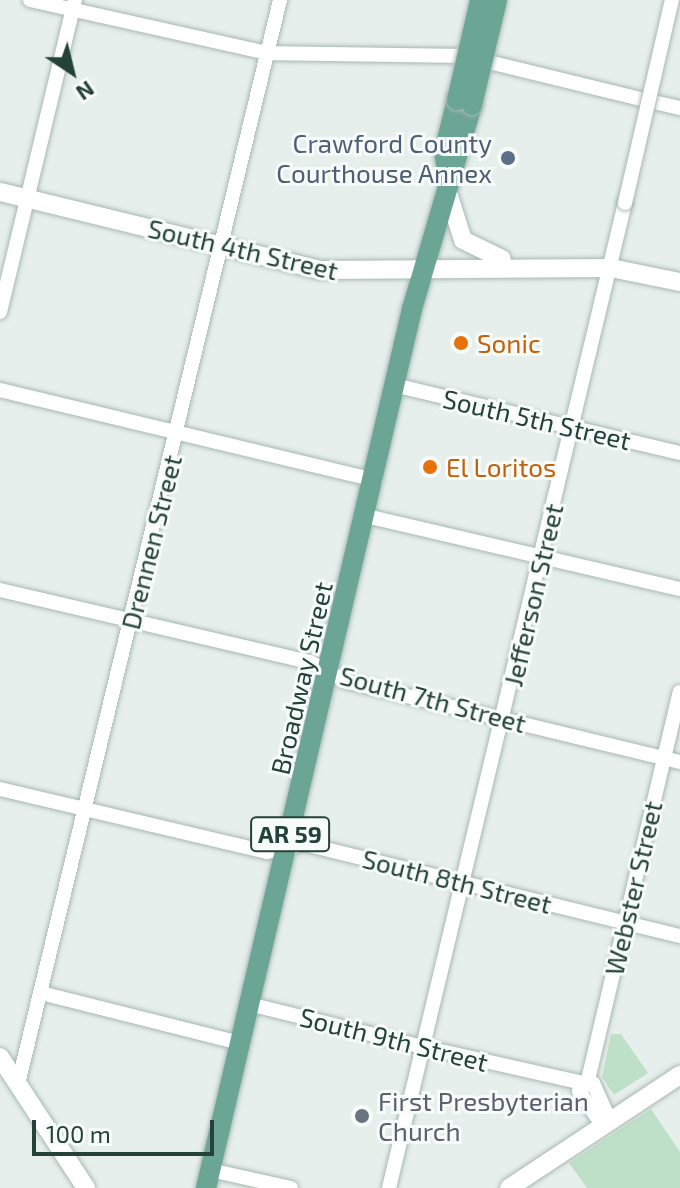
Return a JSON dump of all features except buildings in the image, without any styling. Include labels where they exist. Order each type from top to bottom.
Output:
[{"type":"main road","points":[[464,102],[480,0]]},
{"type":"main road","points":[[464,102],[497,0]]},
{"type":"main road","name":"Broadway Street","points":[[208,1179],[375,480],[394,385],[448,182],[464,102]]},
{"type":"main road","points":[[448,182],[450,213],[463,240],[540,270]]},
{"type":"main road","name":"South 4th Street","points":[[0,192],[222,246],[358,275],[476,264],[540,270],[611,268],[680,282]]},
{"type":"main road","points":[[0,1057],[86,1188]]},
{"type":"main road","points":[[509,1188],[680,1075]]},
{"type":"street","points":[[30,0],[74,6],[267,53],[458,56]]},
{"type":"street","name":"Drennen Street","points":[[18,1084],[280,0]]},
{"type":"street","name":"Jefferson Street","points":[[389,1188],[423,1047],[457,883],[505,718],[672,0]]},
{"type":"street","points":[[0,312],[74,6]]},
{"type":"street","points":[[493,63],[641,99]]},
{"type":"street","points":[[658,103],[680,108]]},
{"type":"street","name":"South 5th Street","points":[[394,385],[572,430],[680,453]]},
{"type":"street","points":[[0,390],[375,480]]},
{"type":"street","points":[[366,516],[680,589]]},
{"type":"street","name":"South 7th Street","points":[[0,590],[680,762]]},
{"type":"street","name":"Webster Street","points":[[587,1084],[680,692]]},
{"type":"street","name":"South 8th Street","points":[[0,789],[267,852],[305,844],[680,936]]},
{"type":"street","points":[[41,993],[240,1043]]},
{"type":"street","name":"South 9th Street","points":[[249,1004],[587,1084]]},
{"type":"street","points":[[587,1084],[609,1107],[610,1121]]},
{"type":"street","points":[[208,1179],[291,1188]]},
{"type":"green space","points":[[611,1034],[621,1034],[648,1073],[614,1095],[602,1077]]},
{"type":"green space","points":[[651,1109],[680,1152],[680,1188],[587,1188],[569,1163]]},
{"type":"place","name":"Crawford County Courthouse Annex","points":[[508,158]]},
{"type":"place","name":"Sonic","points":[[461,343]]},
{"type":"place","name":"El Loritos","points":[[430,467]]},
{"type":"place","name":"First Presbyterian Church","points":[[362,1116]]}]
